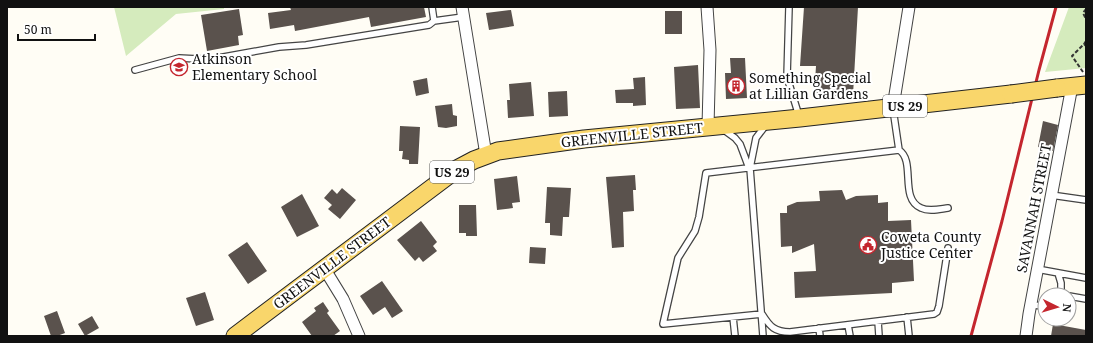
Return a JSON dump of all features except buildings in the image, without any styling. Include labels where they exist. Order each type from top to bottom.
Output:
[{"type":"main road","name":"GREENVILLE STREET","points":[[235,336],[457,169],[498,151],[584,139],[800,118],[1072,87]]},
{"type":"street","points":[[707,7],[712,126]]},
{"type":"street","points":[[893,107],[909,7]]},
{"type":"street","points":[[462,12],[486,155]]},
{"type":"street","name":"SAVANNAH STREET","points":[[1026,336],[1037,269],[1072,87]]},
{"type":"street","points":[[324,268],[343,299],[360,336]]},
{"type":"lane","points":[[432,7],[434,21]]},
{"type":"lane","points":[[790,7],[787,77],[800,118]]},
{"type":"lane","points":[[135,70],[179,58],[218,58],[279,46],[306,45],[428,25],[434,21],[462,12]]},
{"type":"lane","points":[[893,107],[899,150],[904,156],[910,196],[914,203],[920,208],[929,210],[948,208]]},
{"type":"lane","points":[[763,336],[750,168],[756,138],[770,121]]},
{"type":"lane","points":[[712,126],[735,138],[740,144],[750,168]]},
{"type":"lane","points":[[762,314],[663,324],[678,258],[695,231],[699,217],[706,173],[899,150]]},
{"type":"lane","points":[[1051,195],[1086,200]]},
{"type":"lane","points":[[762,314],[776,331],[791,334],[819,328],[937,312],[948,248]]},
{"type":"lane","points":[[1037,269],[1086,278]]},
{"type":"lane","points":[[1058,273],[1061,287]]},
{"type":"lane","points":[[1031,305],[1037,305]]},
{"type":"lane","points":[[733,317],[735,336]]},
{"type":"lane","points":[[907,317],[908,336]]},
{"type":"lane","points":[[878,321],[879,336]]},
{"type":"lane","points":[[848,325],[850,336]]},
{"type":"lane","points":[[819,328],[820,336]]},
{"type":"path","points":[[1086,9],[1083,13],[1086,19]]},
{"type":"path","points":[[1086,41],[1085,45],[1072,56],[1085,75],[1086,72]]},
{"type":"green space","points":[[114,7],[224,7],[224,9],[176,14],[126,56]]},
{"type":"green space","points":[[1069,7],[1086,7],[1086,68],[1045,72]]},
{"type":"railway","points":[[971,336],[1002,221],[1056,7]]},
{"type":"place","name":"Atkinson Elementary School","points":[[179,67]]},
{"type":"place","name":"Something Special at Lillian Gardens","points":[[736,86]]},
{"type":"place","name":"Coweta County Justice Center","points":[[868,245]]}]
